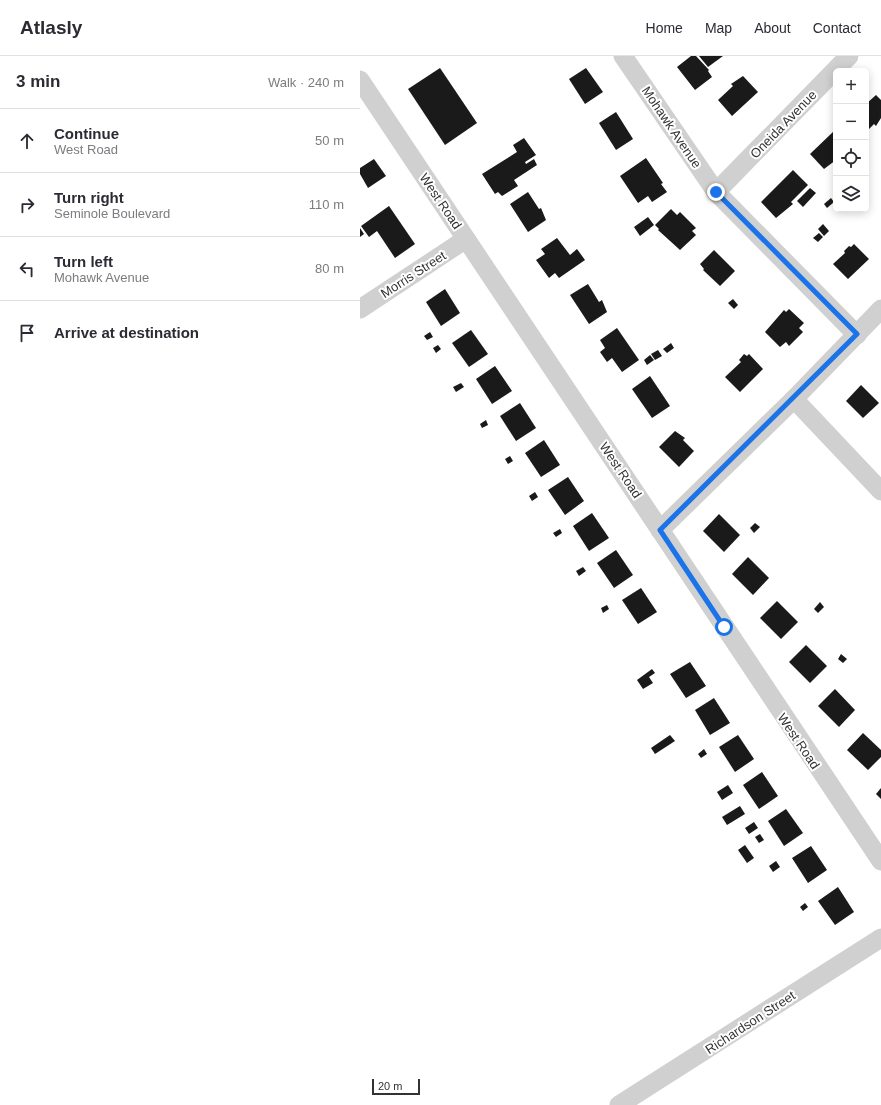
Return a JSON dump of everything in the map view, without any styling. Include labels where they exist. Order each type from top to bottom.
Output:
[{"type":"street","name":"Mohawk Avenue","points":[[623,56],[716,192],[857,334]]},
{"type":"street","name":"Oneida Avenue","points":[[716,192],[849,56]]},
{"type":"street","name":"West Road","points":[[363,90],[466,239],[881,861]]},
{"type":"street","name":"Morris Street","points":[[360,309],[466,239]]},
{"type":"street","points":[[660,530],[794,399],[881,309]]},
{"type":"street","points":[[794,399],[881,491]]},
{"type":"street","name":"Richardson Street","points":[[619,1105],[881,938]]},
{"type":"building","points":[[691,56],[696,56],[709,70],[708,71],[712,77],[695,90],[677,67]]},
{"type":"building","points":[[699,56],[723,56],[708,67]]},
{"type":"building","points":[[440,68],[477,123],[445,145],[408,89]]},
{"type":"building","points":[[586,68],[603,92],[585,104],[569,79]]},
{"type":"building","points":[[743,76],[758,92],[732,116],[718,100],[733,86],[731,84]]},
{"type":"building","points":[[876,95],[881,100],[881,118],[876,126],[874,124],[869,129],[869,104],[869,101]]},
{"type":"building","points":[[616,112],[633,139],[616,150],[599,123]]},
{"type":"building","points":[[833,132],[833,162],[824,169],[810,154]]},
{"type":"building","points":[[524,138],[536,155],[525,162],[526,164],[534,159],[537,165],[514,180],[518,186],[502,196],[498,192],[495,194],[482,174],[517,152],[513,145]]},
{"type":"building","points":[[646,158],[663,183],[661,184],[667,192],[652,202],[648,196],[638,203],[620,176]]},
{"type":"building","points":[[374,159],[386,176],[368,188],[360,174],[360,168]]},
{"type":"building","points":[[793,170],[808,185],[791,202],[793,204],[776,218],[761,202]]},
{"type":"building","points":[[810,188],[816,193],[803,207],[797,201]]},
{"type":"building","points":[[528,192],[539,209],[541,208],[546,220],[528,232],[510,204]]},
{"type":"building","points":[[831,198],[833,201],[833,203],[827,208],[824,204]]},
{"type":"building","points":[[389,206],[415,244],[395,258],[377,231],[369,237],[361,226]]},
{"type":"building","points":[[671,209],[677,215],[680,212],[696,228],[692,231],[696,235],[680,250],[658,230],[659,229],[655,225]]},
{"type":"building","points":[[648,217],[654,225],[640,236],[634,227]]},
{"type":"building","points":[[823,224],[829,231],[824,236],[818,229]]},
{"type":"building","points":[[360,228],[364,234],[360,237]]},
{"type":"building","points":[[819,233],[823,237],[818,242],[813,238]]},
{"type":"building","points":[[557,238],[570,255],[577,249],[585,260],[559,278],[555,273],[549,278],[536,260],[545,254],[541,249]]},
{"type":"building","points":[[854,244],[869,259],[848,279],[833,264],[845,253],[844,251],[849,246],[851,247]]},
{"type":"building","points":[[714,250],[735,271],[720,286],[703,270],[704,269],[700,264]]},
{"type":"building","points":[[588,284],[599,302],[602,300],[607,312],[589,324],[570,295]]},
{"type":"building","points":[[445,289],[460,313],[441,326],[426,302]]},
{"type":"building","points":[[733,299],[738,305],[734,309],[728,303]]},
{"type":"building","points":[[789,309],[804,323],[799,328],[803,332],[789,346],[786,342],[780,347],[765,332],[784,310],[786,312]]},
{"type":"building","points":[[617,328],[639,360],[622,372],[612,358],[607,362],[600,352],[605,348],[600,340]]},
{"type":"building","points":[[471,330],[488,354],[469,367],[452,343]]},
{"type":"building","points":[[430,332],[433,337],[427,340],[424,336]]},
{"type":"building","points":[[671,343],[674,348],[667,353],[663,349]]},
{"type":"building","points":[[438,345],[441,349],[436,353],[433,348]]},
{"type":"building","points":[[658,350],[662,356],[655,360],[651,354]]},
{"type":"building","points":[[744,354],[747,356],[749,354],[763,369],[740,392],[725,377],[741,362],[739,360]]},
{"type":"building","points":[[650,355],[654,360],[647,365],[644,360]]},
{"type":"building","points":[[495,366],[512,391],[492,404],[476,379]]},
{"type":"building","points":[[650,376],[670,406],[652,418],[632,389]]},
{"type":"building","points":[[461,383],[464,387],[456,392],[453,387]]},
{"type":"building","points":[[861,385],[879,403],[863,418],[846,401]]},
{"type":"building","points":[[520,403],[536,428],[516,441],[500,416]]},
{"type":"building","points":[[486,420],[488,425],[482,428],[480,424]]},
{"type":"building","points":[[675,431],[685,438],[683,440],[694,451],[679,467],[659,447]]},
{"type":"building","points":[[544,440],[560,465],[541,477],[525,453]]},
{"type":"building","points":[[510,456],[513,461],[508,464],[505,459]]},
{"type":"building","points":[[568,477],[584,501],[565,515],[548,490]]},
{"type":"building","points":[[535,492],[538,497],[532,501],[529,496]]},
{"type":"building","points":[[592,513],[609,538],[589,551],[573,526]]},
{"type":"building","points":[[719,514],[740,535],[724,552],[703,531]]},
{"type":"building","points":[[755,523],[760,527],[754,533],[750,528]]},
{"type":"building","points":[[560,529],[562,533],[556,537],[553,533]]},
{"type":"building","points":[[616,550],[633,575],[614,588],[597,563]]},
{"type":"building","points":[[748,557],[769,578],[753,595],[732,574]]},
{"type":"building","points":[[583,567],[586,571],[579,576],[576,571]]},
{"type":"building","points":[[641,588],[657,612],[638,624],[622,600]]},
{"type":"building","points":[[777,601],[798,622],[781,639],[760,618]]},
{"type":"building","points":[[820,602],[824,607],[818,613],[814,609]]},
{"type":"building","points":[[607,605],[609,609],[603,613],[601,608]]},
{"type":"building","points":[[806,645],[827,666],[810,683],[789,662]]},
{"type":"building","points":[[841,654],[847,659],[843,663],[838,659]]},
{"type":"building","points":[[690,662],[706,686],[686,698],[670,674]]},
{"type":"building","points":[[652,669],[655,673],[649,677],[653,683],[643,689],[637,680]]},
{"type":"building","points":[[835,689],[855,710],[839,727],[818,706]]},
{"type":"building","points":[[714,698],[730,723],[710,735],[695,710]]},
{"type":"building","points":[[863,733],[881,750],[881,757],[868,770],[847,750]]},
{"type":"building","points":[[670,735],[675,741],[655,754],[651,748]]},
{"type":"building","points":[[738,735],[754,759],[735,772],[719,747]]},
{"type":"building","points":[[704,749],[707,754],[701,758],[698,754]]},
{"type":"building","points":[[762,772],[778,796],[759,809],[743,785]]},
{"type":"building","points":[[728,785],[733,793],[722,800],[717,792]]},
{"type":"building","points":[[881,788],[881,799],[876,794]]},
{"type":"building","points":[[740,806],[745,814],[727,825],[722,817]]},
{"type":"building","points":[[786,809],[803,833],[784,846],[768,821]]},
{"type":"building","points":[[754,822],[758,828],[749,834],[745,828]]},
{"type":"building","points":[[760,834],[764,840],[759,843],[755,837]]},
{"type":"building","points":[[745,845],[754,858],[747,863],[738,850]]},
{"type":"building","points":[[811,846],[827,870],[808,883],[792,858]]},
{"type":"building","points":[[776,861],[780,867],[773,872],[769,866]]},
{"type":"building","points":[[838,887],[854,912],[835,925],[818,901]]},
{"type":"building","points":[[805,903],[808,907],[803,911],[800,907]]},
{"type":"route","points":[[716,192],[857,334],[794,399],[660,530],[724,627]]}]
